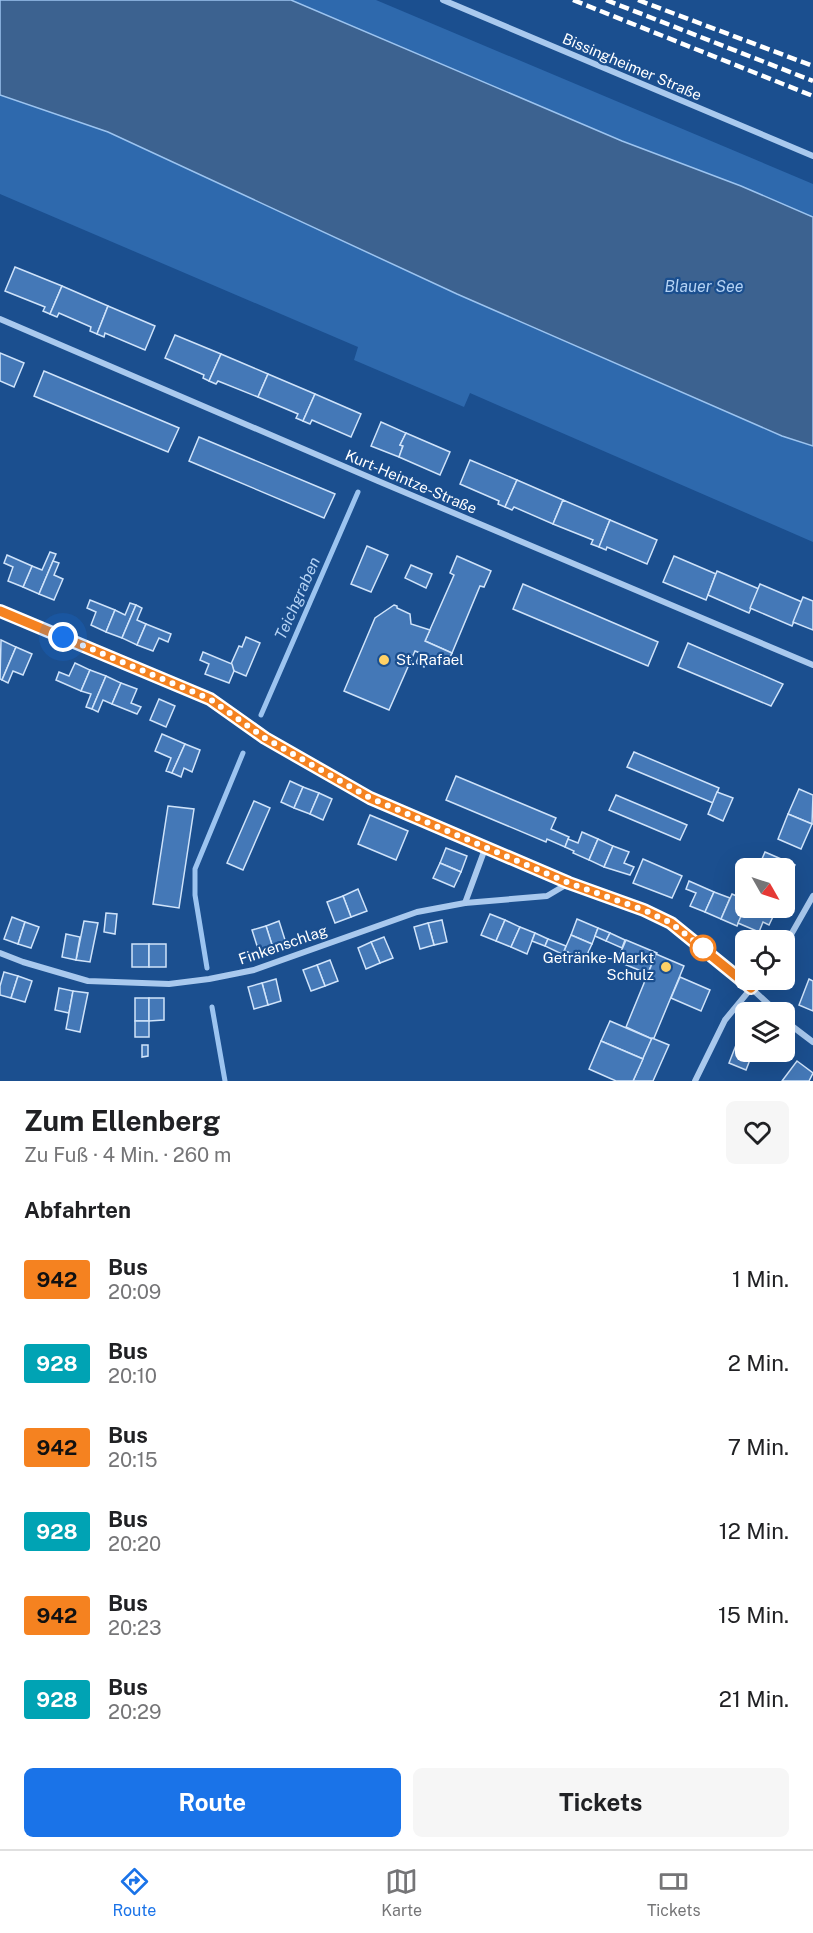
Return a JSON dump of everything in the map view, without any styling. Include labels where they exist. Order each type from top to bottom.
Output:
[{"type":"street","name":"Bissingheimer Straße","points":[[442,0],[813,156]]},
{"type":"street","name":"Kurt-Heintze-Straße","points":[[0,319],[813,664]]},
{"type":"street","points":[[0,611],[210,699],[265,738],[370,798],[569,883],[644,910],[671,923],[735,975]]},
{"type":"street","points":[[465,903],[486,846]]},
{"type":"street","name":"Finkenschlag","points":[[0,953],[88,981],[169,984],[254,970],[417,912],[465,903],[547,896],[569,883]]},
{"type":"street","points":[[795,930],[813,896]]},
{"type":"street","points":[[695,1081],[725,1020],[749,990]]},
{"type":"street","points":[[753,990],[766,1002]]},
{"type":"street","points":[[795,1028],[813,1042]]},
{"type":"shaded area","name":"Blauer See","points":[[0,0],[376,0],[813,184],[813,542],[470,393],[464,407],[354,360],[358,347],[0,194]]},
{"type":"water","name":"Blauer See","points":[[0,0],[291,0],[622,141],[741,186],[813,217],[813,446],[782,436],[457,294],[108,132],[0,95]]},
{"type":"building","points":[[15,267],[62,286],[50,314],[43,311],[45,307],[5,291]]},
{"type":"building","points":[[62,286],[108,306],[97,334],[90,331],[91,327],[59,313],[57,317],[50,314]]},
{"type":"building","points":[[108,306],[155,326],[145,350],[105,333],[104,337],[97,334]]},
{"type":"building","points":[[175,335],[221,354],[209,381],[203,378],[204,375],[165,358]]},
{"type":"building","points":[[0,353],[24,363],[14,387],[0,381]]},
{"type":"building","points":[[221,354],[268,374],[258,397],[218,381],[216,384],[209,381]]},
{"type":"building","points":[[44,371],[179,428],[168,452],[34,396]]},
{"type":"building","points":[[268,374],[315,394],[303,421],[296,418],[298,414],[258,397]]},
{"type":"building","points":[[315,394],[361,414],[351,437],[312,420],[310,424],[303,421]]},
{"type":"building","points":[[381,422],[406,433],[400,445],[403,446],[399,457],[371,446]]},
{"type":"building","points":[[406,433],[450,452],[440,475],[399,457],[403,446],[400,445]]},
{"type":"building","points":[[199,437],[335,494],[324,518],[189,461]]},
{"type":"building","points":[[470,460],[517,480],[505,507],[498,504],[499,501],[460,484]]},
{"type":"building","points":[[517,480],[563,500],[553,524],[514,507],[512,510],[505,507]]},
{"type":"building","points":[[563,500],[610,520],[599,547],[591,544],[593,540],[553,524]]},
{"type":"building","points":[[610,520],[657,540],[647,564],[607,547],[606,550],[599,547]]},
{"type":"building","points":[[367,546],[388,555],[371,592],[351,584]]},
{"type":"building","points":[[50,552],[56,554],[39,594],[23,587],[32,566],[42,570]]},
{"type":"building","points":[[7,555],[32,566],[23,587],[8,581],[13,567],[4,563]]},
{"type":"building","points":[[457,556],[491,571],[484,587],[480,586],[452,653],[425,641],[454,575],[450,573]]},
{"type":"building","points":[[674,556],[716,574],[706,600],[663,582]]},
{"type":"building","points":[[53,561],[59,563],[54,575],[63,579],[54,600],[39,594]]},
{"type":"building","points":[[411,565],[432,574],[426,588],[405,578]]},
{"type":"building","points":[[717,571],[759,589],[749,613],[708,595]]},
{"type":"building","points":[[523,584],[658,642],[648,666],[513,609]]},
{"type":"building","points":[[760,584],[802,602],[792,626],[750,608]]},
{"type":"building","points":[[803,597],[813,601],[813,630],[793,622]]},
{"type":"building","points":[[90,600],[115,610],[106,632],[91,625],[96,612],[87,608]]},
{"type":"building","points":[[130,603],[136,605],[122,638],[106,632],[115,610],[125,615]]},
{"type":"building","points":[[136,605],[142,608],[137,620],[146,624],[137,645],[122,638]]},
{"type":"building","name":"St. Rafael","points":[[394,605],[410,614],[411,624],[430,630],[425,641],[452,653],[446,665],[428,657],[424,667],[416,663],[420,653],[415,651],[389,710],[344,691],[375,618]]},
{"type":"building","points":[[146,624],[171,634],[168,642],[159,638],[153,651],[137,645]]},
{"type":"building","points":[[246,637],[260,643],[246,676],[234,671],[231,664]]},
{"type":"building","points":[[1,640],[16,647],[2,680],[0,679]]},
{"type":"building","points":[[688,643],[783,684],[771,706],[678,667]]},
{"type":"building","points":[[16,647],[32,654],[23,675],[13,671],[8,683],[2,680]]},
{"type":"building","points":[[203,652],[232,664],[234,671],[229,683],[205,674],[209,664],[200,660]]},
{"type":"building","points":[[75,663],[90,670],[81,691],[56,680],[59,672],[69,676]]},
{"type":"building","points":[[90,670],[106,676],[92,709],[86,707],[91,694],[81,691]]},
{"type":"building","points":[[106,676],[121,683],[112,704],[103,700],[98,712],[92,709]]},
{"type":"building","points":[[121,683],[137,689],[131,703],[141,707],[137,714],[112,704]]},
{"type":"building","points":[[159,699],[175,706],[166,727],[150,720]]},
{"type":"building","points":[[162,734],[185,744],[172,773],[166,771],[171,758],[155,751]]},
{"type":"building","points":[[185,744],[200,750],[192,772],[184,768],[181,777],[172,773]]},
{"type":"building","points":[[634,752],[719,788],[713,803],[627,767]]},
{"type":"building","points":[[456,776],[556,818],[551,829],[569,837],[565,847],[547,839],[546,842],[446,800]]},
{"type":"building","points":[[290,781],[303,787],[294,808],[281,802]]},
{"type":"building","points":[[303,787],[319,793],[310,814],[294,808]]},
{"type":"building","points":[[799,789],[813,795],[812,824],[788,814]]},
{"type":"building","points":[[717,792],[733,798],[723,821],[708,814]]},
{"type":"building","points":[[319,793],[332,799],[323,820],[310,814]]},
{"type":"building","points":[[616,795],[687,825],[680,840],[609,810]]},
{"type":"building","points":[[254,801],[270,808],[243,870],[227,863]]},
{"type":"building","points":[[168,806],[194,809],[179,908],[153,904]]},
{"type":"building","points":[[788,814],[812,824],[801,849],[778,839]]},
{"type":"building","points":[[370,815],[408,831],[396,860],[358,844]]},
{"type":"building","points":[[582,832],[598,839],[589,860],[565,847],[568,839],[578,843]]},
{"type":"building","points":[[598,839],[613,846],[604,867],[589,860]]},
{"type":"building","points":[[613,846],[629,852],[624,863],[634,867],[630,875],[604,867]]},
{"type":"building","points":[[446,848],[467,856],[461,872],[440,863]]},
{"type":"building","points":[[765,852],[779,858],[762,858]]},
{"type":"building","points":[[643,859],[682,876],[672,898],[633,883]]},
{"type":"building","points":[[440,863],[461,872],[454,887],[433,878]]},
{"type":"building","points":[[689,881],[714,892],[705,912],[690,906],[696,893],[686,889]]},
{"type":"building","points":[[358,889],[367,911],[351,917],[343,896]]},
{"type":"building","points":[[714,892],[730,898],[721,919],[705,912]]},
{"type":"building","points":[[732,894],[735,895],[735,918],[740,918],[737,926],[721,919]]},
{"type":"building","points":[[343,896],[351,917],[335,923],[327,902]]},
{"type":"building","points":[[106,913],[117,914],[115,934],[104,932]]},
{"type":"building","points":[[490,914],[505,920],[496,941],[481,935]]},
{"type":"building","points":[[12,917],[25,922],[18,944],[4,939]]},
{"type":"building","points":[[740,918],[772,918],[769,925],[763,922],[760,930],[738,923]]},
{"type":"building","points":[[577,919],[598,928],[592,944],[571,935]]},
{"type":"building","points":[[442,920],[447,942],[434,945],[428,923]]},
{"type":"building","points":[[505,920],[520,927],[511,947],[496,941]]},
{"type":"building","points":[[84,921],[98,923],[90,962],[76,960]]},
{"type":"building","points":[[279,921],[286,943],[273,948],[266,926]]},
{"type":"building","points":[[25,922],[39,927],[31,948],[18,944]]},
{"type":"building","points":[[428,923],[434,945],[420,949],[414,927]]},
{"type":"building","points":[[266,926],[273,948],[259,952],[252,930]]},
{"type":"building","points":[[520,927],[535,933],[527,954],[511,947]]},
{"type":"building","points":[[598,928],[610,933],[606,941],[595,936]]},
{"type":"building","points":[[535,933],[548,939],[545,946],[532,941]]},
{"type":"building","points":[[610,933],[625,940],[622,948],[606,941]]},
{"type":"building","points":[[66,934],[80,937],[76,960],[62,957]]},
{"type":"building","points":[[571,935],[592,944],[585,959],[564,951]]},
{"type":"building","points":[[384,937],[393,958],[380,963],[371,942]]},
{"type":"building","points":[[548,939],[566,946],[564,951],[568,952],[566,956],[545,946]]},
{"type":"building","points":[[626,940],[657,953],[646,977],[640,974],[641,971],[617,961]]},
{"type":"building","points":[[371,942],[380,963],[366,969],[358,948]]},
{"type":"building","points":[[132,944],[149,944],[149,967],[132,967]]},
{"type":"building","points":[[149,944],[166,944],[166,967],[149,967]]},
{"type":"building","points":[[656,954],[684,966],[652,1039],[626,1027]]},
{"type":"building","points":[[330,960],[338,981],[325,986],[317,965]]},
{"type":"building","points":[[317,965],[325,986],[311,991],[303,970]]},
{"type":"building","points":[[4,972],[18,976],[11,998],[0,995]]},
{"type":"building","points":[[18,976],[32,981],[25,1002],[11,998]]},
{"type":"building","points":[[680,977],[710,990],[701,1011],[671,998]]},
{"type":"building","points":[[276,979],[281,1001],[268,1005],[262,983]]},
{"type":"building","points":[[809,979],[813,981],[813,1011],[799,1005]]},
{"type":"building","points":[[262,983],[268,1005],[254,1009],[248,987]]},
{"type":"building","points":[[59,988],[73,991],[69,1013],[55,1010]]},
{"type":"building","points":[[73,991],[88,993],[80,1032],[66,1029]]},
{"type":"building","points":[[135,998],[149,998],[149,1021],[135,1021]]},
{"type":"building","points":[[149,998],[164,998],[164,1020],[149,1021]]},
{"type":"building","points":[[135,1021],[149,1021],[149,1037],[135,1037]]},
{"type":"building","points":[[610,1021],[652,1039],[643,1059],[601,1041]]},
{"type":"building","points":[[652,1038],[669,1045],[653,1081],[633,1081]]},
{"type":"building","points":[[601,1041],[643,1059],[633,1081],[616,1081],[589,1069]]},
{"type":"building","points":[[142,1045],[148,1045],[148,1056],[142,1057]]},
{"type":"building","points":[[735,1048],[735,1062],[749,1062],[746,1070],[729,1063]]},
{"type":"building","points":[[797,1061],[813,1073],[809,1081],[782,1081]]},
{"type":"waterway","name":"Teichgraben","points":[[261,715],[358,492]]},
{"type":"waterway","name":"Teichgraben","points":[[207,968],[195,895],[195,869],[243,753]]},
{"type":"waterway","name":"Teichgraben","points":[[212,1007],[225,1081]]},
{"type":"railway","points":[[573,0],[813,96]]},
{"type":"railway","points":[[606,0],[813,81]]},
{"type":"railway","points":[[638,0],[813,66]]},
{"type":"bus line","name":"942","points":[[0,611],[210,699],[265,738],[370,798],[569,883],[644,910],[671,923],[735,975]]},
{"type":"place","name":"St. Rafael","points":[[384,660]]},
{"type":"place","name":"Getränke-Markt Schulz","points":[[666,967]]},
{"type":"route","points":[[63,637],[210,699],[265,738],[370,798],[569,883],[644,910],[671,923],[703,948]]}]
